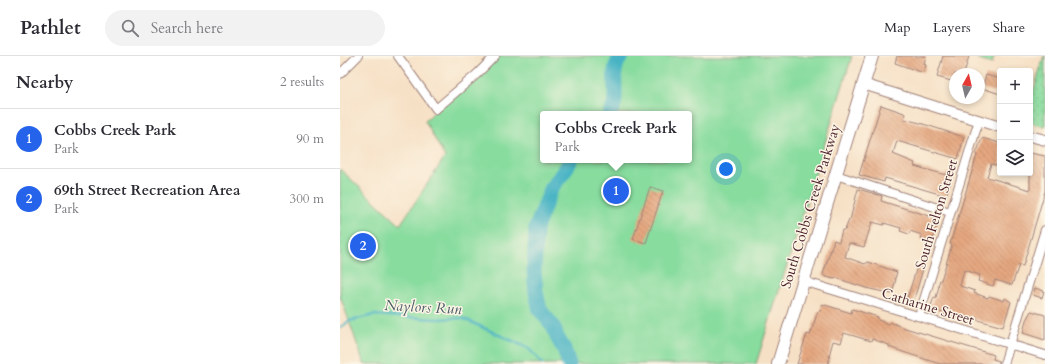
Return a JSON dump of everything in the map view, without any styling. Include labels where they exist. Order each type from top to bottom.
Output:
[{"type":"main road","name":"South Cobbs Creek Parkway","points":[[778,364],[872,56]]},
{"type":"street","points":[[340,74],[358,56]]},
{"type":"street","points":[[398,56],[436,109],[495,56]]},
{"type":"street","points":[[863,84],[997,126]]},
{"type":"street","name":"South Felton Street","points":[[919,316],[979,120]]},
{"type":"street","points":[[1033,137],[1045,140]]},
{"type":"street","points":[[836,175],[950,212]]},
{"type":"street","points":[[1004,364],[1043,246],[1045,230]]},
{"type":"street","name":"Catharine Street","points":[[803,281],[1045,355]]},
{"type":"green space","points":[[491,56],[852,56],[756,364],[364,364],[341,298],[340,299],[340,169],[400,225],[445,157],[425,121]]},
{"type":"green space","points":[[980,56],[994,56],[992,64],[979,60]]},
{"type":"green space","points":[[1045,56],[1045,127],[1033,124],[1033,92]]},
{"type":"building","points":[[897,56],[926,56],[924,72],[895,63]]},
{"type":"building","points":[[943,56],[969,56],[966,68],[949,68],[949,80],[937,77]]},
{"type":"building","points":[[986,75],[997,78],[997,93],[985,89]]},
{"type":"building","points":[[881,105],[904,113],[904,119],[964,137],[958,159],[897,141],[893,154],[915,163],[914,166],[946,175],[947,173],[953,175],[946,196],[885,178],[884,182],[859,175]]},
{"type":"building","points":[[982,138],[997,142],[997,165],[991,164],[987,177],[1030,190],[1030,176],[1033,176],[1033,154],[1045,156],[1045,191],[1023,266],[1019,265],[1012,285],[995,280],[993,286],[978,281],[980,275],[964,270],[960,286],[975,291],[974,293],[988,298],[989,296],[1004,301],[1005,298],[1011,302],[1003,327],[967,317],[966,320],[930,309],[934,297],[936,298],[938,286],[952,245],[950,244],[977,155],[976,154]]},
{"type":"building","points":[[650,187],[663,191],[646,243],[633,239]]},
{"type":"building","points":[[858,189],[882,196],[881,201],[939,219],[932,242],[921,239],[922,235],[910,231],[909,234],[900,231],[901,228],[884,223],[884,225],[872,222],[864,247],[849,243],[845,257],[865,264],[868,262],[897,272],[892,294],[866,288],[836,278],[830,278],[824,276],[823,274],[834,240],[839,242],[842,230],[845,230],[850,220]]},
{"type":"building","points":[[917,267],[923,269],[913,303],[906,302]]},
{"type":"building","points":[[1035,288],[1044,291],[1042,298],[1033,295]]},
{"type":"building","points":[[822,304],[851,313],[852,309],[878,317],[878,320],[889,324],[890,322],[994,355],[993,359],[999,361],[999,364],[940,364],[889,347],[889,345],[872,339],[871,341],[844,333],[841,343],[833,341],[828,364],[797,364],[807,334],[810,335],[818,311],[819,312],[821,310]]},
{"type":"building","points":[[1031,311],[1045,315],[1045,340],[1023,333],[1026,320]]},
{"type":"waterway","points":[[611,111],[615,99],[616,67],[622,56]]},
{"type":"waterway","points":[[569,163],[552,187],[536,228],[534,271],[536,292],[540,310],[553,326],[564,349],[569,364]]},
{"type":"waterway","name":"Naylors Run","points":[[340,328],[349,321],[374,315],[435,319],[462,318],[528,348],[543,364]]},
{"type":"place","name":"Cobbs Creek Park","points":[[616,191]]},
{"type":"place","name":"69th Street Recreation Area","points":[[363,246]]}]
